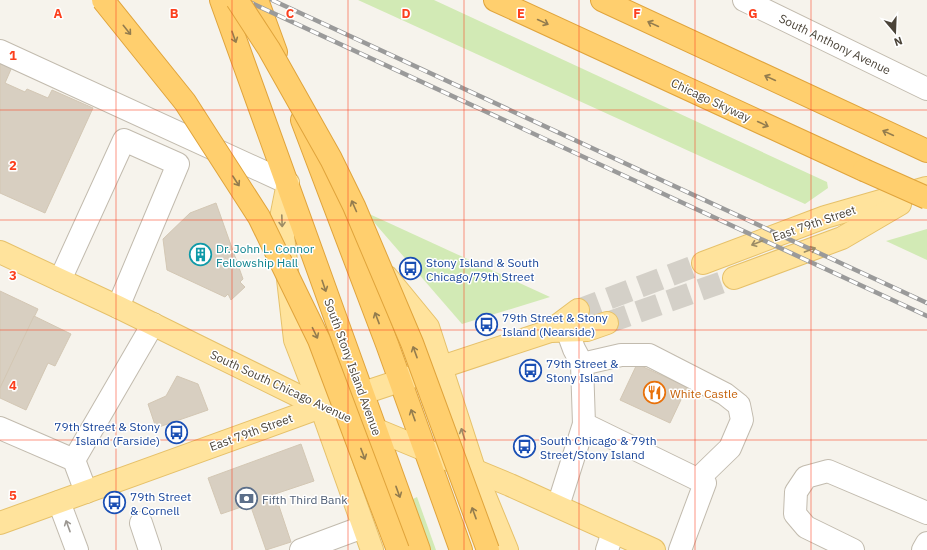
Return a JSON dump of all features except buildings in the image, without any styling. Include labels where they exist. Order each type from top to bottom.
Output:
[{"type":"highway","points":[[103,0],[185,102],[259,217],[319,340],[398,550]]},
{"type":"highway","name":"South Stony Island Avenue","points":[[221,0],[420,550]]},
{"type":"highway","points":[[237,0],[269,49],[331,159],[354,206],[412,343],[488,550]]},
{"type":"highway","points":[[257,0],[401,381],[460,550]]},
{"type":"highway","name":"Chicago Skyway","points":[[495,0],[927,198]]},
{"type":"highway","points":[[602,0],[925,150]]},
{"type":"main road","points":[[288,183],[281,218],[295,340],[321,407],[372,550]]},
{"type":"main road","name":"East 79th Street","points":[[703,263],[825,217],[927,188]]},
{"type":"main road","name":"East 79th Street","points":[[734,278],[842,238],[927,188]]},
{"type":"main road","points":[[337,214],[428,327],[475,472],[507,550]]},
{"type":"main road","name":"South South Chicago Avenue","points":[[0,252],[118,307],[321,407],[558,506],[610,541],[654,550]]},
{"type":"main road","name":"East 79th Street","points":[[558,331],[578,310]]},
{"type":"main road","name":"East 79th Street","points":[[0,523],[363,393],[558,331],[587,330],[607,323]]},
{"type":"street","name":"South Anthony Avenue","points":[[744,0],[927,89]]},
{"type":"street","points":[[0,51],[288,183]]},
{"type":"street","points":[[60,280],[124,140],[178,164],[118,307]]},
{"type":"street","points":[[74,460],[153,324]]},
{"type":"street","points":[[558,331],[582,364],[584,424],[558,506]]},
{"type":"street","points":[[582,364],[620,355],[649,355],[725,394],[739,405],[742,420],[730,448],[698,479]]},
{"type":"street","points":[[584,424],[706,482],[680,550]]},
{"type":"street","points":[[0,428],[74,460],[86,492]]},
{"type":"street","points":[[853,550],[806,527],[795,514],[796,492],[806,477],[828,471],[927,512]]},
{"type":"street","points":[[59,502],[77,550]]},
{"type":"street","points":[[141,523],[150,550]]},
{"type":"street","points":[[301,550],[364,527]]},
{"type":"street","points":[[923,550],[927,542]]},
{"type":"green space","points":[[358,0],[434,0],[827,182],[828,188],[805,204]]},
{"type":"green space","points":[[365,212],[550,297],[462,324]]},
{"type":"green space","points":[[927,229],[927,260],[886,241]]},
{"type":"green space","points":[[417,497],[436,550],[426,550],[409,501]]},
{"type":"tunnel","points":[[578,310],[703,263]]},
{"type":"tunnel","points":[[607,323],[734,278]]},
{"type":"railway","points":[[245,0],[927,316]]},
{"type":"railway","points":[[272,0],[927,303]]},
{"type":"place","name":"Dr. John L. Connor Fellowship Hall","points":[[200,255]]},
{"type":"place","name":"Stony Island & South Chicago/79th Street","points":[[410,269]]},
{"type":"place","name":"79th Street & Stony Island (Nearside)","points":[[487,324]]},
{"type":"place","name":"79th Street & Stony Island","points":[[531,370]]},
{"type":"place","name":"White Castle","points":[[654,393]]},
{"type":"place","name":"79th Street & Stony Island (Farside)","points":[[176,433]]},
{"type":"place","name":"South Chicago & 79th Street/Stony Island","points":[[525,447]]},
{"type":"place","name":"Fifth Third Bank","points":[[246,499]]},
{"type":"place","name":"79th Street & Cornell","points":[[115,503]]}]
